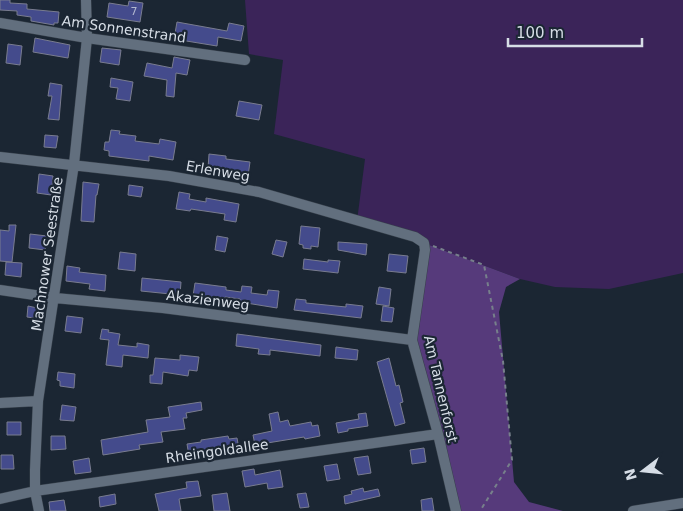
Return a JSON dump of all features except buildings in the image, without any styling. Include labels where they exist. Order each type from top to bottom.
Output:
[{"type":"street","name":"Machnower Seestraße","points":[[39,511],[35,491],[38,402],[74,164],[87,38],[86,0]]},
{"type":"street","name":"Am Sonnenstrand","points":[[0,23],[87,38],[245,60]]},
{"type":"street","name":"Erlenweg","points":[[0,157],[169,176],[259,192],[415,237],[424,243]]},
{"type":"street","name":"Am Tannenforst","points":[[424,243],[425,250],[412,340],[438,434],[456,511]]},
{"type":"street","name":"Akazienweg","points":[[0,290],[54,298],[172,309],[412,340]]},
{"type":"street","points":[[0,402],[38,402]]},
{"type":"street","name":"Rheingoldallee","points":[[0,499],[35,491],[438,434]]},
{"type":"street","points":[[633,511],[683,503]]},
{"type":"path","points":[[424,243],[484,265],[503,361],[512,460],[480,511]]},
{"type":"shaded area","points":[[245,0],[683,0],[683,273],[609,289],[555,287],[520,279],[424,243],[357,221],[365,159],[274,134],[283,60],[249,54]]},
{"type":"shaded area","points":[[424,243],[520,279],[506,287],[499,312],[514,482],[529,502],[563,511],[456,511],[412,340]]}]
